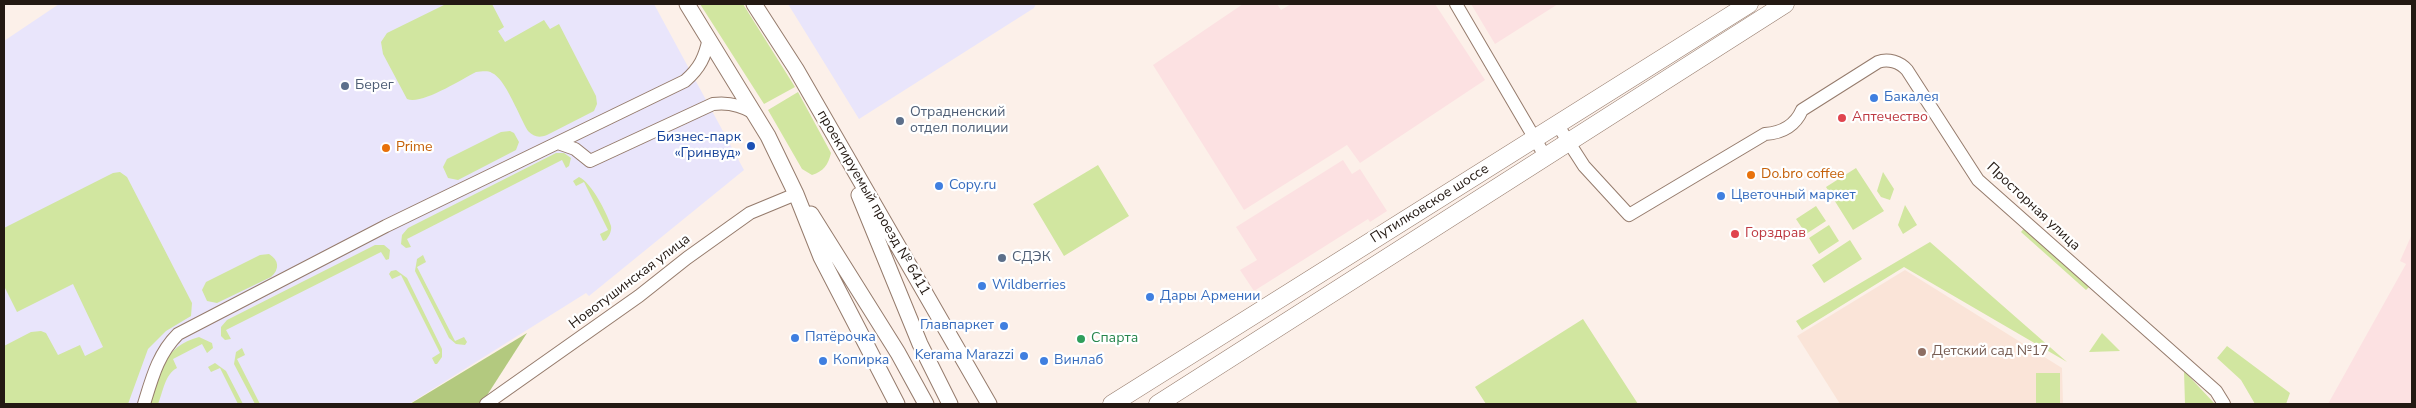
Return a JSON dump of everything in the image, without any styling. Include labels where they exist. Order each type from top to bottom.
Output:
[{"type":"main road","name":"Путилковское шоссе","points":[[1112,404],[1749,4]]},
{"type":"main road","name":"Путилковское шоссе","points":[[1158,404],[1786,4]]},
{"type":"street","points":[[687,4],[754,113],[793,188],[898,353],[926,404]]},
{"type":"street","name":"проектируемый проезд № 6411","points":[[754,4],[796,69],[989,404]]},
{"type":"street","points":[[1456,4],[1545,156]]},
{"type":"street","points":[[144,404],[159,358],[167,344],[178,334],[386,226],[684,81],[699,66],[706,55],[709,38]]},
{"type":"street","name":"Просторная улица","points":[[1557,124],[1584,166],[1629,215],[1764,134],[1778,133],[1798,120],[1802,110],[1878,62],[1890,60],[1899,63],[1909,72],[1978,180],[2216,392],[2224,404]]},
{"type":"street","points":[[558,143],[575,149],[590,161],[713,104],[730,104],[745,107],[754,113]]},
{"type":"street","points":[[839,145],[920,344],[950,404]]},
{"type":"street","points":[[793,188],[820,257],[897,404]]},
{"type":"street","name":"Новотушинская улица","points":[[486,404],[639,296],[750,213],[793,188]]},
{"type":"shaded area","points":[[59,4],[654,4],[744,170],[589,296],[586,293],[409,404],[4,404],[4,41]]},
{"type":"shaded area","points":[[788,4],[1036,4],[1034,8],[859,119]]},
{"type":"shaded area","points":[[1243,4],[1277,4],[1281,10],[1291,4],[1435,4],[1485,80],[1360,163],[1347,145],[1244,210],[1153,65]]},
{"type":"shaded area","points":[[1471,4],[1558,4],[1495,44]]},
{"type":"shaded area","points":[[1343,160],[1352,174],[1360,169],[1387,211],[1370,222],[1368,219],[1254,291],[1240,270],[1257,260],[1236,227]]},
{"type":"shaded area","points":[[2412,234],[2412,404],[2328,404],[2406,264],[2400,261]]},
{"type":"shaded area","name":"Детский сад №17","points":[[1905,270],[2062,368],[2063,404],[1840,404],[1797,336]]},
{"type":"green space","points":[[446,4],[492,4],[504,27],[498,31],[505,42],[544,20],[550,29],[559,24],[596,96],[597,104],[594,111],[547,135],[535,136],[528,131],[502,82],[497,76],[486,71],[476,72],[431,95],[414,100],[407,99],[383,54],[381,42],[387,33]]},
{"type":"green space","points":[[700,4],[743,4],[795,87],[764,104]]},
{"type":"green space","points":[[798,92],[831,153],[825,167],[820,172],[812,175],[802,169],[768,110]]},
{"type":"green space","points":[[510,131],[514,133],[519,142],[516,150],[458,180],[448,178],[443,167],[447,159],[501,132]]},
{"type":"green space","points":[[556,153],[564,153],[571,158],[569,166],[566,168],[562,160],[407,239],[411,247],[406,248],[401,244],[402,235],[408,228]]},
{"type":"green space","points":[[1098,165],[1129,216],[1064,256],[1033,204]]},
{"type":"green space","points":[[1856,168],[1884,211],[1853,230],[1826,187]]},
{"type":"green space","points":[[120,172],[127,177],[192,303],[191,316],[166,331],[148,349],[128,404],[4,404],[4,346],[31,332],[41,331],[46,333],[58,355],[80,345],[85,356],[103,347],[73,284],[17,312],[4,286],[4,228],[113,173]]},
{"type":"green space","points":[[1883,172],[1894,189],[1890,200],[1881,197],[1877,191]]},
{"type":"green space","points":[[579,177],[584,180],[593,191],[609,220],[611,230],[606,240],[603,241],[600,234],[608,230],[584,182],[576,186],[573,181]]},
{"type":"green space","points":[[1905,205],[1917,225],[1903,234],[1898,225]]},
{"type":"green space","points":[[1816,206],[1826,221],[1806,234],[1796,219]]},
{"type":"green space","points":[[1829,225],[1839,241],[1819,254],[1809,238]]},
{"type":"green space","points":[[2025,227],[2091,285],[2086,290],[2021,232]]},
{"type":"green space","points":[[1850,240],[1862,259],[1824,283],[1812,265]]},
{"type":"green space","points":[[1930,242],[2067,362],[1904,267],[1802,330],[1796,321]]},
{"type":"green space","points":[[375,245],[384,245],[390,250],[389,259],[386,260],[381,252],[226,330],[231,339],[225,340],[221,336],[221,327],[227,320]]},
{"type":"green space","points":[[269,254],[275,259],[277,265],[276,271],[271,277],[217,303],[207,301],[202,290],[206,282],[260,255]]},
{"type":"green space","points":[[423,255],[426,262],[417,267],[455,341],[464,337],[467,342],[465,345],[456,344],[449,338],[415,271],[417,259]]},
{"type":"green space","points":[[396,270],[407,278],[442,349],[442,357],[437,364],[435,364],[432,358],[440,353],[401,275],[392,279],[389,274],[391,271]]},
{"type":"green space","points":[[1583,319],[1638,404],[1486,404],[1475,387]]},
{"type":"green space","points":[[527,333],[484,400],[477,404],[410,404]]},
{"type":"green space","points":[[2102,333],[2120,351],[2089,352]]},
{"type":"green space","points":[[199,337],[212,343],[213,348],[207,353],[202,344],[173,359],[177,368],[167,379],[158,404],[148,404],[159,372],[170,354],[187,341]]},
{"type":"green space","points":[[2227,346],[2290,393],[2286,404],[2255,404],[2241,380],[2217,358]]},
{"type":"green space","points":[[242,348],[245,355],[237,359],[260,404],[255,404],[234,364],[236,352]]},
{"type":"green space","points":[[215,363],[226,371],[243,404],[238,404],[220,368],[211,372],[208,367]]},
{"type":"green space","points":[[2184,371],[2215,404],[2185,404]]},
{"type":"green space","points":[[2036,373],[2060,373],[2060,404],[2036,404]]},
{"type":"place","name":"Берег","points":[[345,86]]},
{"type":"place","name":"Бакалея","points":[[1874,98]]},
{"type":"place","name":"Аптечество","points":[[1842,118]]},
{"type":"place","name":"Отрадненский отдел полиции","points":[[900,121]]},
{"type":"place","name":"Бизнес-парк «Гринвуд»","points":[[751,146]]},
{"type":"place","name":"Prime","points":[[386,148]]},
{"type":"place","name":"Do.bro coffee","points":[[1751,175]]},
{"type":"place","name":"Copy.ru","points":[[939,186]]},
{"type":"place","name":"Цветочный маркет","points":[[1721,196]]},
{"type":"place","name":"Горздрав","points":[[1735,234]]},
{"type":"place","name":"СДЭК","points":[[1002,258]]},
{"type":"place","name":"Wildberries","points":[[982,286]]},
{"type":"place","name":"Дары Армении","points":[[1150,297]]},
{"type":"place","name":"Главпаркет","points":[[1004,326]]},
{"type":"place","name":"Пятёрочка","points":[[795,338]]},
{"type":"place","name":"Спарта","points":[[1081,339]]},
{"type":"place","name":"Детский сад №17","points":[[1922,352]]},
{"type":"place","name":"Kerama Marazzi","points":[[1024,356]]},
{"type":"place","name":"Копирка","points":[[823,361]]},
{"type":"place","name":"Винлаб","points":[[1044,361]]}]
